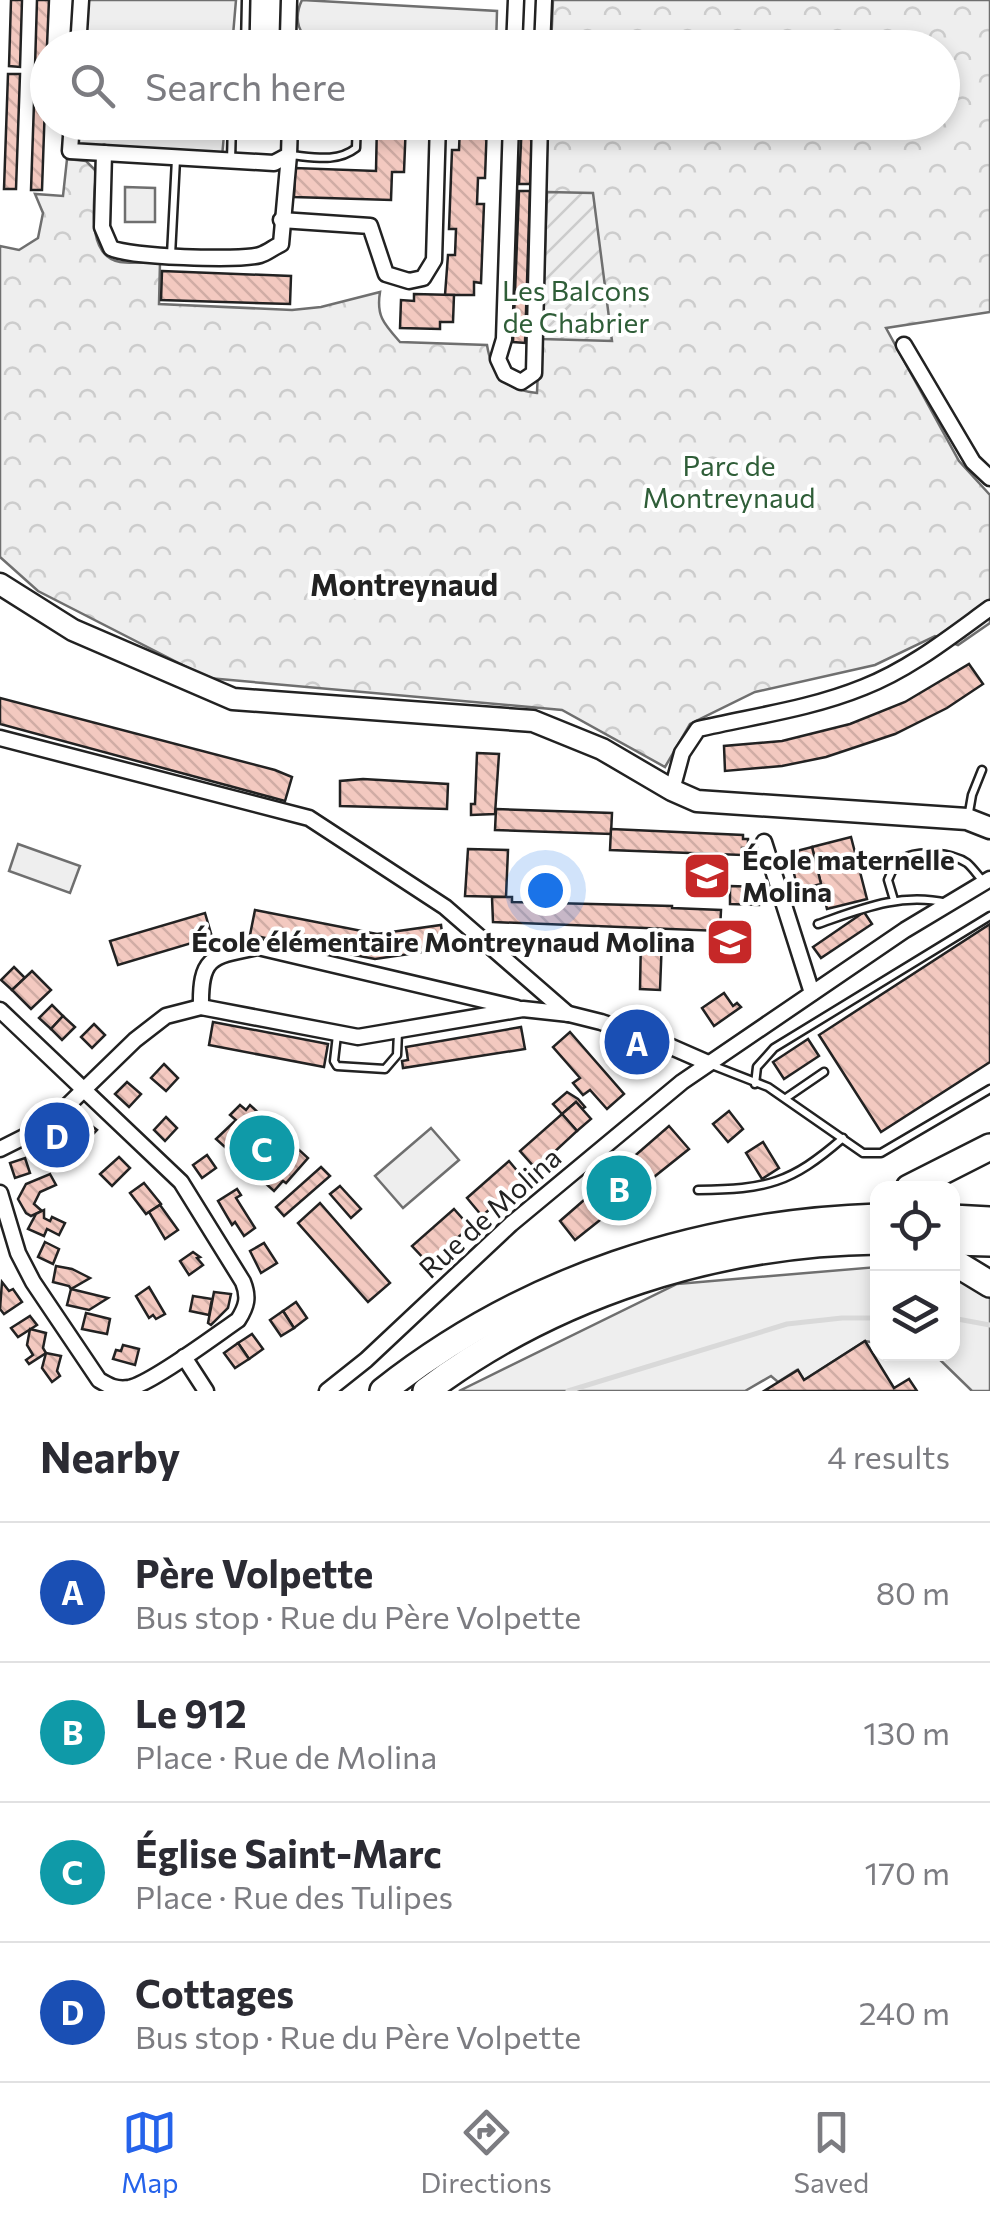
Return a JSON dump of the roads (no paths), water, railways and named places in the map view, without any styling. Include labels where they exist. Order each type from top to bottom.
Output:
[{"type":"highway","points":[[923,1181],[990,1148]]},
{"type":"highway","points":[[838,1218],[852,1206],[870,1202]]},
{"type":"highway","points":[[382,1391],[449,1344],[511,1308],[600,1268],[721,1234],[838,1218],[870,1218]]},
{"type":"highway","points":[[960,1218],[990,1220]]},
{"type":"highway","points":[[426,1391],[466,1361],[559,1311],[651,1276],[765,1249],[870,1242]]},
{"type":"highway","points":[[960,1242],[990,1243]]},
{"type":"highway","points":[[960,1266],[990,1284]]},
{"type":"street","points":[[79,30],[81,0]]},
{"type":"street","points":[[288,30],[289,0]]},
{"type":"street","points":[[515,30],[516,0]]},
{"type":"street","points":[[543,30],[544,0]]},
{"type":"street","points":[[71,140],[70,151],[176,159],[274,163],[289,156]]},
{"type":"street","points":[[104,153],[102,227],[105,241],[120,252],[260,255],[281,244],[289,140]]},
{"type":"street","points":[[281,220],[370,226],[386,274],[410,281],[423,278],[434,260],[437,140]]},
{"type":"street","points":[[511,140],[504,339],[498,359],[505,374],[521,382],[534,373],[540,140]]},
{"type":"street","points":[[904,345],[973,462],[990,478]]},
{"type":"street","points":[[0,584],[73,630],[232,699],[533,721],[602,750],[697,801],[968,819],[990,828]]},
{"type":"street","points":[[672,790],[682,753],[698,729],[780,714],[865,687],[910,665],[990,608]]},
{"type":"street","points":[[0,738],[309,818],[445,907],[569,1014]]},
{"type":"street","points":[[968,819],[990,845]]},
{"type":"street","points":[[764,842],[812,993]]},
{"type":"street","name":"Rue de Molina","points":[[327,1391],[366,1360],[510,1224],[708,1063],[987,881]]},
{"type":"street","points":[[201,1007],[200,976],[218,955],[258,947],[523,1009],[569,1014],[660,1042],[708,1063]]},
{"type":"street","points":[[0,1149],[34,1132],[166,1016],[201,1007],[358,1037],[523,1009]]},
{"type":"street","points":[[0,1010],[181,1182],[247,1292],[238,1320],[132,1388],[113,1388],[99,1380],[33,1282],[18,1253],[0,1193]]},
{"type":"street","points":[[184,1357],[206,1391]]},
{"type":"lane","points":[[245,30],[246,0]]},
{"type":"lane","points":[[231,161],[232,140]]},
{"type":"lane","points":[[289,156],[347,155],[356,148],[356,140]]},
{"type":"lane","points":[[171,255],[176,159]]},
{"type":"lane","points":[[968,819],[982,770]]},
{"type":"lane","points":[[894,900],[888,880],[902,859],[916,855],[943,854],[955,858],[969,864],[987,881]]},
{"type":"lane","points":[[818,924],[894,900],[923,898],[948,904]]},
{"type":"lane","points":[[755,1084],[757,1067],[774,1048],[990,916]]},
{"type":"lane","points":[[337,1033],[337,1066],[385,1068],[397,1055],[398,1030]]},
{"type":"lane","points":[[708,1063],[768,1086],[863,1152],[881,1153],[990,1089]]},
{"type":"lane","points":[[786,1098],[824,1072]]},
{"type":"lane","points":[[698,1190],[749,1189],[782,1181],[810,1166],[843,1138]]},
{"type":"waterway","points":[[568,1391],[787,1324],[870,1318]]},
{"type":"waterway","points":[[960,1319],[990,1325]]},
{"type":"place","name":"École maternelle Molina","points":[[707,876]]},
{"type":"place","name":"École élémentaire Montreynaud Molina","points":[[730,942]]},
{"type":"place","name":"Père Volpette","points":[[637,1042]]},
{"type":"place","name":"Cottages","points":[[57,1135]]},
{"type":"place","name":"Église Saint-Marc","points":[[262,1148]]},
{"type":"place","name":"Le 912","points":[[619,1188]]},
{"type":"district","name":"Montreynaud","points":[[404,586]]},
{"type":"park label","name":"Les Balcons de Chabrier","points":[[576,307]]},
{"type":"park label","name":"Parc de Montreynaud","points":[[729,482]]}]
